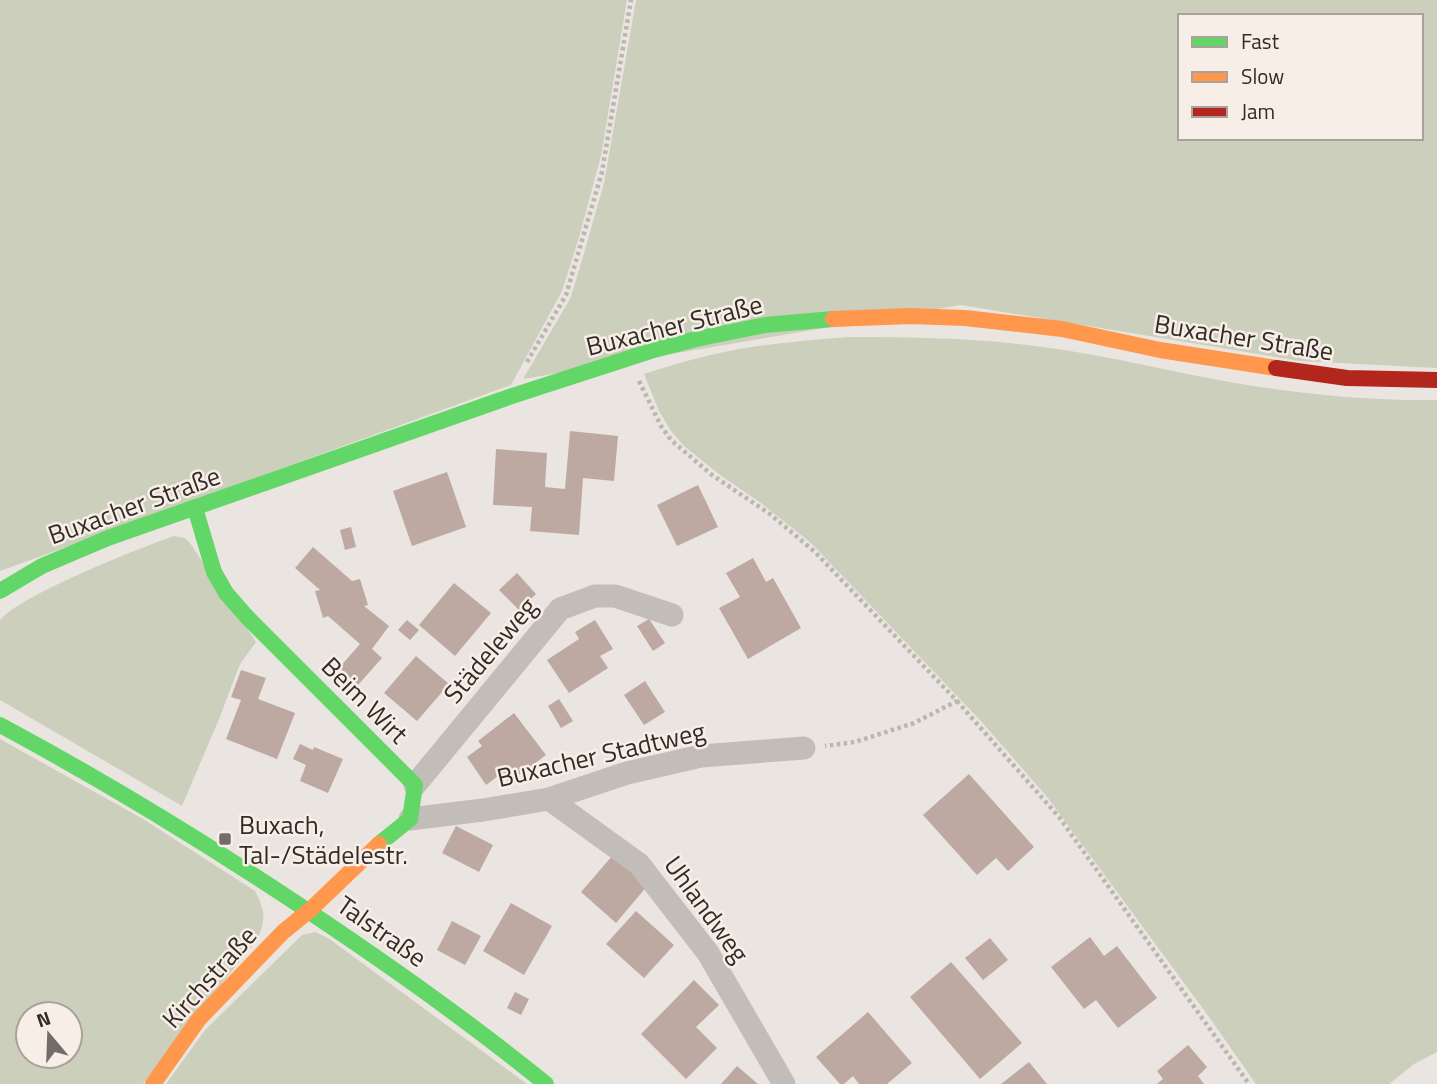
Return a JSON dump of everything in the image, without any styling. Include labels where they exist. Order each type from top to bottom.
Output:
[{"type":"street","name":"Buxacher Straße","points":[[0,591],[42,566],[108,538],[509,397],[630,357],[696,339],[765,325],[838,318],[965,318],[1062,329],[1160,350],[1347,378],[1437,380]]},
{"type":"street","name":"Beim Wirt","points":[[195,508],[214,572],[226,593],[415,785]]},
{"type":"street","name":"Städeleweg","points":[[415,785],[560,609],[595,596],[615,596],[672,615]]},
{"type":"street","name":"Talstraße","points":[[0,724],[123,793],[310,910],[431,995],[546,1084]]},
{"type":"street","name":"Buxacher Stadtweg","points":[[410,819],[549,799],[627,773],[701,756],[804,748]]},
{"type":"street","points":[[310,910],[374,848],[410,819],[415,785]]},
{"type":"street","name":"Uhlandweg","points":[[549,799],[639,864],[708,953],[784,1084]]},
{"type":"street","name":"Kirchstraße","points":[[153,1084],[200,1019],[283,932],[310,910]]},
{"type":"path","points":[[509,397],[566,295],[603,172],[631,0]]},
{"type":"path","points":[[630,357],[651,408],[671,440],[712,475],[770,514],[815,552],[957,701],[1059,817],[1249,1084]]},
{"type":"path","points":[[804,748],[855,742],[914,723],[957,701]]},
{"type":"green space","points":[[0,0],[627,0],[601,156],[578,241],[562,291],[511,385],[0,571]]},
{"type":"green space","points":[[636,0],[1437,0],[1437,368],[1300,361],[961,305],[523,379],[570,299],[604,183]]},
{"type":"green space","points":[[848,337],[1019,344],[1094,355],[1271,389],[1365,398],[1437,400],[1437,1052],[1414,1064],[1389,1084],[1256,1084],[1048,798],[980,720],[811,543],[684,446],[659,411],[644,374],[739,349]]},
{"type":"green space","points":[[174,536],[185,538],[190,543],[256,642],[240,664],[182,806],[0,700],[0,620],[5,615],[62,582]]},
{"type":"green space","points":[[0,739],[143,819],[255,891],[261,904],[263,914],[258,938],[143,1084],[0,1084]]},
{"type":"green space","points":[[315,932],[328,938],[527,1084],[166,1084],[205,1030],[302,935]]},
{"type":"building","points":[[570,431],[618,436],[614,481],[583,478],[579,535],[530,531],[532,507],[493,505],[496,449],[547,453],[545,487],[565,489]]},
{"type":"building","points":[[447,472],[466,527],[412,546],[393,491]]},
{"type":"building","points":[[698,485],[718,527],[677,546],[657,505]]},
{"type":"building","points":[[351,527],[356,547],[345,550],[340,530]]},
{"type":"building","points":[[313,547],[352,581],[360,579],[368,605],[364,606],[389,626],[372,649],[382,658],[358,685],[339,668],[360,644],[328,616],[323,618],[315,591],[320,590],[295,568]]},
{"type":"building","points":[[753,558],[766,582],[773,578],[801,628],[748,659],[719,608],[740,597],[726,573]]},
{"type":"building","points":[[517,573],[536,594],[519,610],[499,590]]},
{"type":"building","points":[[454,583],[491,613],[455,656],[419,625]]},
{"type":"building","points":[[649,619],[665,643],[653,651],[637,626]]},
{"type":"building","points":[[407,620],[419,630],[410,640],[398,630]]},
{"type":"building","points":[[595,620],[613,649],[600,656],[608,668],[569,693],[547,660],[579,639],[575,632]]},
{"type":"building","points":[[416,656],[449,684],[417,721],[384,693]]},
{"type":"building","points":[[241,670],[266,678],[258,699],[295,713],[277,759],[226,739],[241,700],[231,697]]},
{"type":"building","points":[[645,681],[665,712],[644,725],[624,695]]},
{"type":"building","points":[[559,699],[573,721],[561,728],[548,706]]},
{"type":"building","points":[[514,713],[546,755],[509,783],[502,773],[486,785],[467,757],[482,746],[478,741]]},
{"type":"building","points":[[300,744],[343,759],[328,793],[300,781],[306,765],[293,759]]},
{"type":"building","points":[[969,774],[1034,847],[1008,871],[996,858],[977,875],[923,815]]},
{"type":"building","points":[[456,826],[493,845],[479,872],[442,853]]},
{"type":"building","points":[[613,855],[648,885],[616,923],[581,892]]},
{"type":"building","points":[[511,903],[552,926],[524,975],[483,951]]},
{"type":"building","points":[[636,911],[674,945],[644,978],[606,944]]},
{"type":"building","points":[[452,921],[481,936],[465,965],[437,950]]},
{"type":"building","points":[[1090,937],[1104,956],[1117,946],[1157,998],[1118,1028],[1096,1000],[1084,1009],[1051,967]]},
{"type":"building","points":[[990,938],[1008,960],[983,980],[965,958]]},
{"type":"building","points":[[951,962],[1022,1043],[980,1079],[910,997]]},
{"type":"building","points":[[694,980],[719,1005],[696,1027],[717,1048],[686,1079],[641,1034]]},
{"type":"building","points":[[515,992],[529,999],[521,1015],[507,1008]]},
{"type":"building","points":[[868,1012],[912,1063],[887,1084],[859,1084],[853,1076],[840,1084],[816,1057]]},
{"type":"building","points":[[1188,1045],[1207,1067],[1198,1076],[1204,1084],[1157,1084],[1163,1079],[1157,1071]]},
{"type":"building","points":[[1029,1062],[1047,1084],[1001,1084]]},
{"type":"building","points":[[737,1066],[758,1084],[721,1084]]},
{"type":"traffic: fast","points":[[0,591],[42,566],[108,538],[509,397],[696,339],[765,325],[833,319]]},
{"type":"traffic: fast","points":[[195,508],[214,572],[226,593],[415,785],[410,819],[379,844]]},
{"type":"traffic: fast","points":[[0,725],[141,805],[277,891],[435,999],[546,1084]]},
{"type":"traffic: slow","points":[[833,319],[910,316],[965,318],[1062,329],[1160,350],[1276,368]]},
{"type":"traffic: slow","points":[[153,1084],[199,1019],[283,932],[379,844]]},
{"type":"traffic: jam","points":[[1276,368],[1347,378],[1437,380]]},
{"type":"place","name":"Buxach, Tal-/Städelestr.","points":[[225,839]]}]
